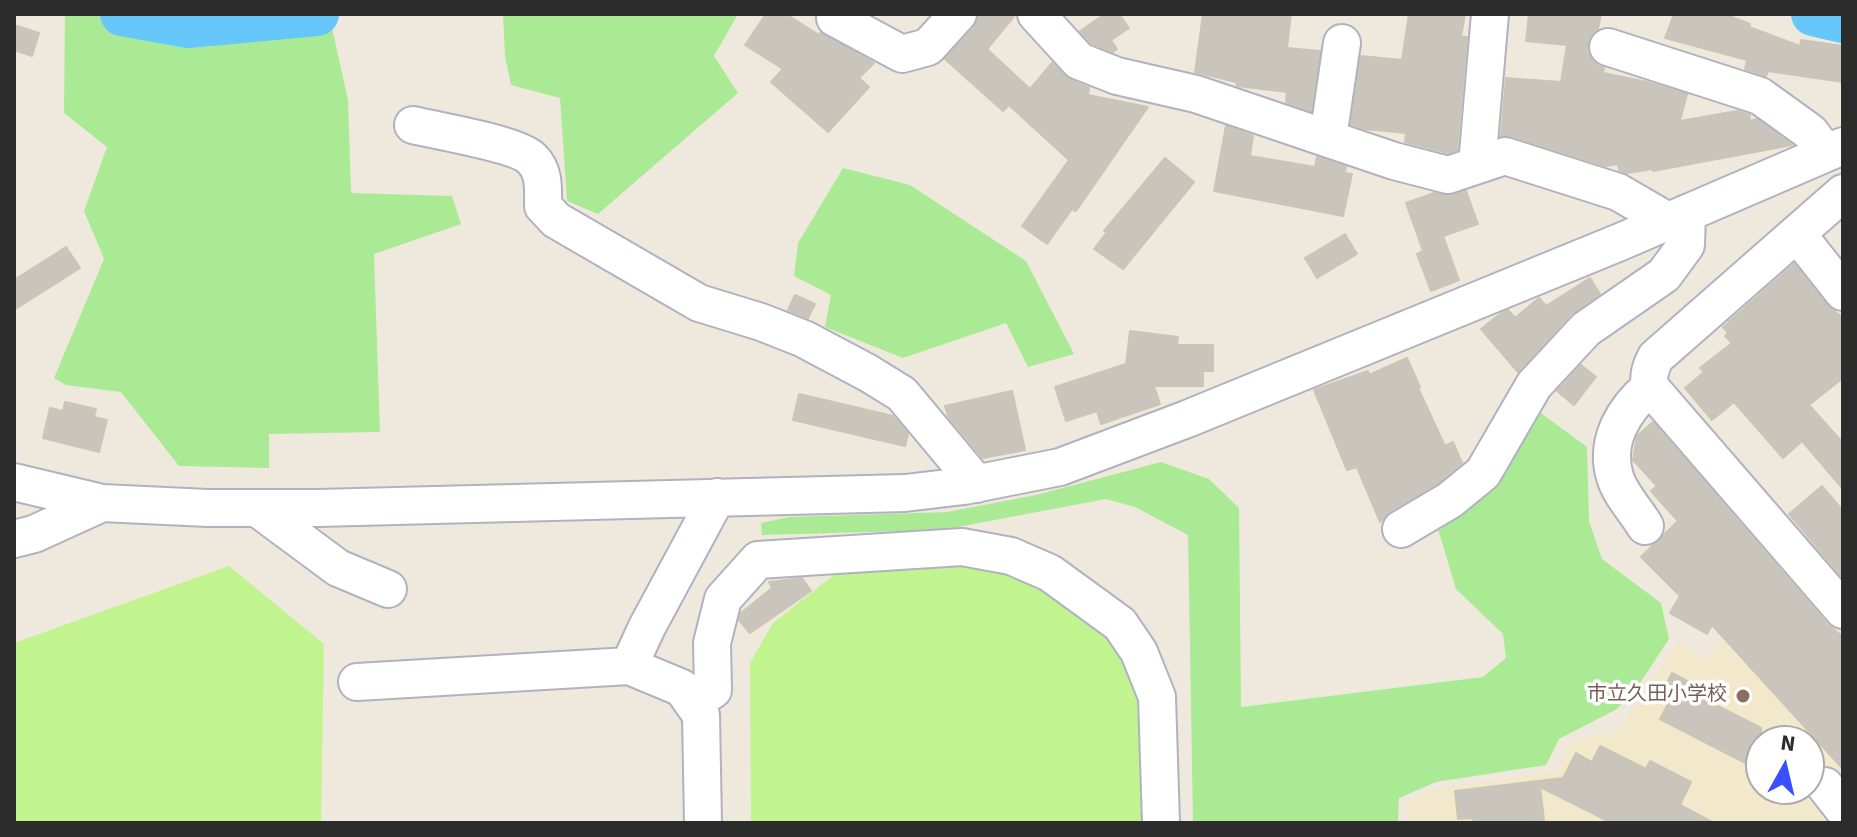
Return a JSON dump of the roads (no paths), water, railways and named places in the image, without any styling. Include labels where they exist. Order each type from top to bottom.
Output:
[{"type":"street","points":[[835,18],[902,54],[928,47],[958,14]]},
{"type":"street","points":[[1036,14],[1079,61],[1117,76],[1196,94],[1394,161],[1448,175],[1505,156],[1618,192],[1678,217]]},
{"type":"street","points":[[1477,165],[1490,14]]},
{"type":"street","points":[[1328,138],[1342,43]]},
{"type":"street","points":[[1608,47],[1760,96],[1835,149]]},
{"type":"street","points":[[413,125],[515,149],[532,158],[543,178],[543,206],[556,220],[699,303],[804,339],[880,380],[902,394],[977,484]]},
{"type":"street","points":[[14,482],[102,503],[257,508],[905,493],[977,484],[1060,467],[1173,424],[1678,217],[1835,149]]},
{"type":"street","points":[[1843,193],[1656,357],[1650,368],[1650,387],[1843,610]]},
{"type":"street","points":[[1401,529],[1450,500],[1483,473],[1534,385],[1586,329],[1664,275],[1686,245],[1678,217]]},
{"type":"street","points":[[1798,235],[1843,292]]},
{"type":"street","points":[[1645,526],[1615,477],[1613,443],[1620,421],[1632,402],[1650,387]]},
{"type":"street","points":[[629,666],[633,618],[717,497]]},
{"type":"street","points":[[14,539],[34,534],[102,503]]},
{"type":"street","points":[[257,508],[338,568],[388,589]]},
{"type":"street","points":[[693,703],[713,690],[712,643],[723,599],[758,560],[962,547],[1011,556],[1050,573],[1120,624],[1139,652],[1157,697],[1161,823]]},
{"type":"street","points":[[357,682],[629,666],[682,688],[701,715],[703,823]]},
{"type":"waterway","points":[[122,14],[188,26],[317,14]]},
{"type":"waterway","points":[[1813,14],[1843,21]]},
{"type":"place","name":"市立久田小学校","points":[[1743,696]]}]
